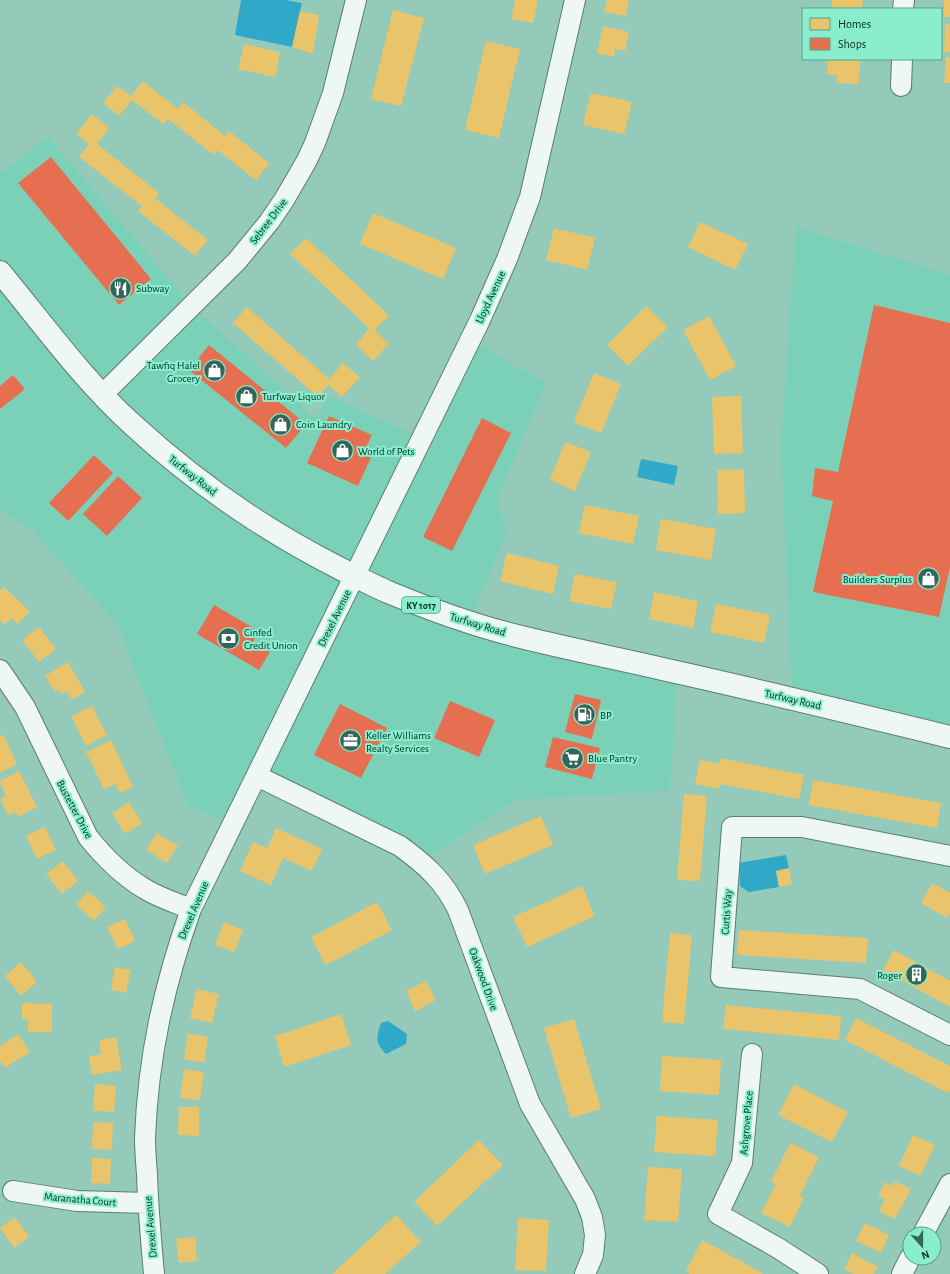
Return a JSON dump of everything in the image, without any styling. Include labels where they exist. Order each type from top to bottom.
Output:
[{"type":"main road","name":"Turfway Road","points":[[0,272],[80,371],[133,426],[178,464],[228,501],[297,546],[354,576],[385,591],[427,608],[514,635],[757,690],[950,737]]},
{"type":"street","name":"Sebree Drive","points":[[102,395],[237,261],[269,222],[284,200],[315,143],[333,93],[356,0]]},
{"type":"street","name":"Lloyd Avenue","points":[[354,576],[480,320],[507,259],[531,191],[575,0]]},
{"type":"street","points":[[901,86],[902,60]]},
{"type":"street","name":"Drexel Avenue","points":[[154,1274],[148,1203],[145,1139],[147,1091],[152,1051],[176,950],[191,909],[354,576]]},
{"type":"street","name":"Bustetter Drive","points":[[0,670],[25,707],[88,837],[100,852],[130,879],[145,889],[165,899],[191,909]]},
{"type":"street","name":"Oakwood Drive","points":[[257,776],[400,846],[421,862],[437,877],[451,895],[458,910],[530,1104],[584,1198],[592,1217],[594,1235],[593,1255],[585,1274]]},
{"type":"street","name":"Curtis Way","points":[[950,856],[802,827],[732,827],[721,977],[860,989],[950,1035]]},
{"type":"street","name":"Ashgrove Place","points":[[752,1054],[742,1163],[718,1214],[778,1248],[818,1274]]},
{"type":"street","points":[[927,1226],[950,1184]]},
{"type":"street","name":"Maranatha Court","points":[[13,1191],[77,1200],[148,1203]]},
{"type":"shaded area","points":[[48,137],[192,306],[315,419],[329,396],[422,438],[470,340],[546,383],[497,499],[507,532],[470,622],[677,672],[670,790],[515,800],[421,862],[257,776],[234,823],[188,806],[117,624],[34,532],[0,508],[0,174]]},
{"type":"shaded area","points":[[796,227],[950,275],[950,737],[792,699],[781,445]]},
{"type":"water","points":[[241,0],[285,0],[302,3],[292,47],[235,35]]},
{"type":"water","points":[[641,459],[678,466],[674,485],[637,477]]},
{"type":"water","points":[[786,855],[789,868],[776,871],[779,887],[749,892],[740,886],[739,863]]},
{"type":"water","points":[[388,1021],[407,1034],[406,1044],[386,1054],[378,1043],[377,1036],[381,1023]]},
{"type":"building: Homes","points":[[515,0],[538,0],[533,23],[511,19]]},
{"type":"building: Homes","points":[[607,0],[629,0],[626,16],[604,12]]},
{"type":"building: Homes","points":[[832,0],[863,0],[862,8],[832,8]]},
{"type":"building: Homes","points":[[944,0],[950,0],[950,17],[944,17]]},
{"type":"building: Homes","points":[[393,10],[424,18],[401,106],[371,99]]},
{"type":"building: Homes","points":[[300,11],[319,15],[313,54],[292,47]]},
{"type":"building: Homes","points":[[945,24],[950,24],[950,52],[944,52]]},
{"type":"building: Homes","points":[[603,26],[629,32],[625,51],[615,49],[614,57],[597,53]]},
{"type":"building: Homes","points":[[486,41],[520,49],[499,138],[465,130]]},
{"type":"building: Homes","points":[[244,44],[280,52],[275,77],[238,69]]},
{"type":"building: Homes","points":[[946,57],[950,57],[950,83],[944,83]]},
{"type":"building: Homes","points":[[828,60],[860,60],[859,84],[836,83],[837,75],[827,75]]},
{"type":"building: Homes","points":[[143,81],[178,109],[183,102],[225,136],[229,131],[269,163],[256,180],[217,150],[214,155],[168,119],[163,124],[132,100],[119,116],[103,103],[117,86],[131,96]]},
{"type":"building: Homes","points":[[591,93],[632,102],[624,134],[583,125]]},
{"type":"building: Homes","points":[[92,114],[109,128],[97,144],[159,193],[155,198],[208,240],[195,256],[138,211],[142,206],[79,157],[89,144],[76,134]]},
{"type":"building: Homes","points":[[373,213],[456,248],[443,279],[360,244]]},
{"type":"building: Homes","points":[[700,222],[748,244],[735,270],[688,247]]},
{"type":"building: Homes","points":[[554,228],[595,238],[587,270],[546,260]]},
{"type":"building: Homes","points":[[306,238],[389,315],[375,330],[389,344],[373,361],[356,345],[369,328],[290,254]]},
{"type":"building: Homes","points":[[646,306],[668,327],[628,366],[607,345]]},
{"type":"building: Homes","points":[[247,307],[329,379],[343,363],[360,377],[342,397],[328,385],[318,397],[233,323]]},
{"type":"building: Homes","points":[[709,316],[736,366],[710,380],[683,330]]},
{"type":"building: Homes","points":[[594,373],[621,384],[601,433],[574,422]]},
{"type":"building: Homes","points":[[741,396],[743,453],[714,454],[712,397]]},
{"type":"building: Homes","points":[[565,442],[591,452],[575,491],[550,480]]},
{"type":"building: Homes","points":[[744,469],[745,513],[718,514],[717,470]]},
{"type":"building: Homes","points":[[585,505],[639,516],[633,544],[579,533]]},
{"type":"building: Homes","points":[[661,519],[716,529],[711,560],[656,550]]},
{"type":"building: Homes","points":[[507,553],[559,566],[553,594],[500,581]]},
{"type":"building: Homes","points":[[575,574],[617,582],[611,609],[569,601]]},
{"type":"building: Homes","points":[[4,587],[30,611],[18,624],[11,618],[5,625],[0,620],[0,591]]},
{"type":"building: Homes","points":[[654,592],[698,601],[693,628],[649,619]]},
{"type":"building: Homes","points":[[716,604],[770,615],[764,643],[710,632]]},
{"type":"building: Homes","points":[[39,627],[56,649],[39,662],[22,640]]},
{"type":"building: Homes","points":[[68,662],[85,692],[72,700],[67,691],[62,694],[59,689],[55,692],[45,676]]},
{"type":"building: Homes","points":[[92,706],[107,735],[86,746],[71,716]]},
{"type":"building: Homes","points":[[3,734],[17,764],[0,773],[0,736]]},
{"type":"building: Homes","points":[[111,740],[133,787],[120,793],[115,784],[104,789],[86,752]]},
{"type":"building: Homes","points":[[720,758],[804,775],[799,799],[720,784],[719,789],[695,784],[700,760],[719,764]]},
{"type":"building: Homes","points":[[19,771],[37,807],[18,817],[15,812],[8,815],[0,799],[6,796],[0,781]]},
{"type":"building: Homes","points":[[813,780],[941,803],[937,828],[809,805]]},
{"type":"building: Homes","points":[[684,794],[707,796],[700,881],[677,880]]},
{"type":"building: Homes","points":[[129,802],[142,823],[125,834],[112,813]]},
{"type":"building: Homes","points":[[541,816],[553,845],[485,874],[473,845]]},
{"type":"building: Homes","points":[[45,827],[56,850],[37,859],[26,836]]},
{"type":"building: Homes","points":[[276,828],[322,849],[312,871],[283,858],[271,885],[240,871],[253,842],[267,848]]},
{"type":"building: Homes","points":[[157,833],[178,846],[167,863],[146,850]]},
{"type":"building: Homes","points":[[63,861],[78,881],[62,894],[46,874]]},
{"type":"building: Homes","points":[[789,868],[792,884],[779,887],[776,871]]},
{"type":"building: Homes","points":[[932,883],[950,893],[950,913],[947,918],[921,903]]},
{"type":"building: Homes","points":[[582,886],[595,916],[527,947],[513,917]]},
{"type":"building: Homes","points":[[88,891],[106,907],[94,921],[76,905]]},
{"type":"building: Homes","points":[[377,902],[392,930],[326,965],[311,937]]},
{"type":"building: Homes","points":[[125,919],[135,941],[118,949],[107,927]]},
{"type":"building: Homes","points":[[224,922],[243,930],[234,952],[215,945]]},
{"type":"building: Homes","points":[[739,930],[868,938],[866,963],[737,955]]},
{"type":"building: Homes","points":[[670,933],[692,935],[684,1024],[662,1022]]},
{"type":"building: Homes","name":"Roger","points":[[894,950],[950,981],[950,1007],[883,970]]},
{"type":"building: Homes","points":[[21,962],[37,982],[21,996],[5,976]]},
{"type":"building: Homes","points":[[115,967],[131,970],[126,993],[111,990]]},
{"type":"building: Homes","points":[[426,981],[436,1000],[415,1011],[406,991]]},
{"type":"building: Homes","points":[[197,989],[219,994],[212,1023],[190,1018]]},
{"type":"building: Homes","points":[[22,1003],[52,1004],[52,1032],[28,1032],[28,1019],[22,1019]]},
{"type":"building: Homes","points":[[726,1005],[841,1016],[839,1040],[723,1029]]},
{"type":"building: Homes","points":[[341,1014],[351,1045],[284,1067],[275,1036]]},
{"type":"building: Homes","points":[[856,1018],[950,1066],[950,1090],[948,1093],[845,1040]]},
{"type":"building: Homes","points":[[574,1019],[601,1109],[571,1118],[544,1028]]},
{"type":"building: Homes","points":[[188,1033],[208,1037],[204,1063],[184,1059]]},
{"type":"building: Homes","points":[[18,1034],[30,1052],[5,1068],[0,1061],[0,1046]]},
{"type":"building: Homes","points":[[116,1037],[122,1070],[92,1075],[89,1056],[101,1054],[99,1040]]},
{"type":"building: Homes","points":[[662,1056],[721,1060],[719,1095],[660,1091]]},
{"type":"building: Homes","points":[[184,1069],[204,1072],[200,1100],[180,1098]]},
{"type":"building: Homes","points":[[95,1084],[116,1086],[114,1112],[93,1111]]},
{"type":"building: Homes","points":[[794,1084],[848,1112],[832,1142],[778,1115]]},
{"type":"building: Homes","points":[[179,1107],[199,1107],[199,1136],[178,1135]]},
{"type":"building: Homes","points":[[657,1116],[718,1120],[715,1156],[654,1152]]},
{"type":"building: Homes","points":[[93,1122],[113,1123],[112,1150],[92,1149]]},
{"type":"building: Homes","points":[[913,1135],[935,1145],[920,1176],[899,1166]]},
{"type":"building: Homes","points":[[479,1140],[503,1165],[437,1226],[414,1202]]},
{"type":"building: Homes","points":[[790,1143],[819,1157],[800,1196],[804,1198],[790,1227],[761,1213],[776,1184],[771,1182]]},
{"type":"building: Homes","points":[[92,1158],[111,1159],[110,1184],[91,1183]]},
{"type":"building: Homes","points":[[648,1167],[682,1169],[678,1222],[644,1220]]},
{"type":"building: Homes","points":[[894,1181],[911,1189],[895,1219],[879,1211],[885,1199],[878,1196],[885,1182],[892,1186]]},
{"type":"building: Homes","points":[[396,1215],[421,1242],[385,1274],[332,1274]]},
{"type":"building: Homes","points":[[15,1217],[29,1237],[14,1248],[0,1228]]},
{"type":"building: Homes","points":[[518,1218],[549,1220],[546,1271],[515,1270]]},
{"type":"building: Homes","points":[[865,1223],[889,1235],[881,1253],[856,1241]]},
{"type":"building: Homes","points":[[195,1237],[197,1261],[179,1263],[176,1239]]},
{"type":"building: Homes","points":[[702,1240],[763,1273],[690,1274],[686,1271]]},
{"type":"building: Homes","points":[[852,1253],[878,1267],[874,1274],[854,1274],[844,1269]]},
{"type":"building: Shops","points":[[51,157],[151,279],[119,305],[18,183]]},
{"type":"building: Shops","points":[[874,305],[950,323],[950,567],[939,617],[813,592],[833,501],[812,496],[815,468],[838,472]]},
{"type":"building: Shops","points":[[209,345],[306,424],[286,448],[189,370]]},
{"type":"building: Shops","points":[[13,375],[25,389],[0,409],[0,386]]},
{"type":"building: Shops","points":[[329,416],[372,435],[365,449],[373,453],[358,486],[307,463]]},
{"type":"building: Shops","points":[[482,418],[511,433],[452,551],[423,537]]},
{"type":"building: Shops","points":[[94,455],[113,473],[68,521],[49,503]]},
{"type":"building: Shops","points":[[118,476],[142,498],[107,536],[83,514]]},
{"type":"building: Shops","name":"Cinfed Credit Union","points":[[214,605],[259,631],[253,642],[270,652],[259,670],[197,634]]},
{"type":"building: Shops","name":"BP","points":[[575,694],[601,700],[592,739],[565,732]]},
{"type":"building: Shops","points":[[450,701],[495,720],[479,757],[434,738]]},
{"type":"building: Shops","points":[[340,704],[387,728],[361,778],[314,755]]},
{"type":"building: Shops","name":"Blue Pantry","points":[[553,737],[600,748],[592,779],[545,767]]},
{"type":"place","name":"Subway","points":[[121,288]]},
{"type":"place","name":"Tawfiq Halel Grocery","points":[[215,371]]},
{"type":"place","name":"Turfway Liquor","points":[[246,396]]},
{"type":"place","name":"Coin Laundry","points":[[281,424]]},
{"type":"place","name":"World of Pets","points":[[343,451]]},
{"type":"place","name":"Builders Surplus","points":[[928,579]]},
{"type":"place","name":"Cinfed Credit Union","points":[[229,638]]},
{"type":"place","name":"BP","points":[[584,715]]},
{"type":"place","name":"Keller Williams Realty Services","points":[[350,741]]},
{"type":"place","name":"Blue Pantry","points":[[573,758]]},
{"type":"place","name":"Roger","points":[[917,975]]}]
